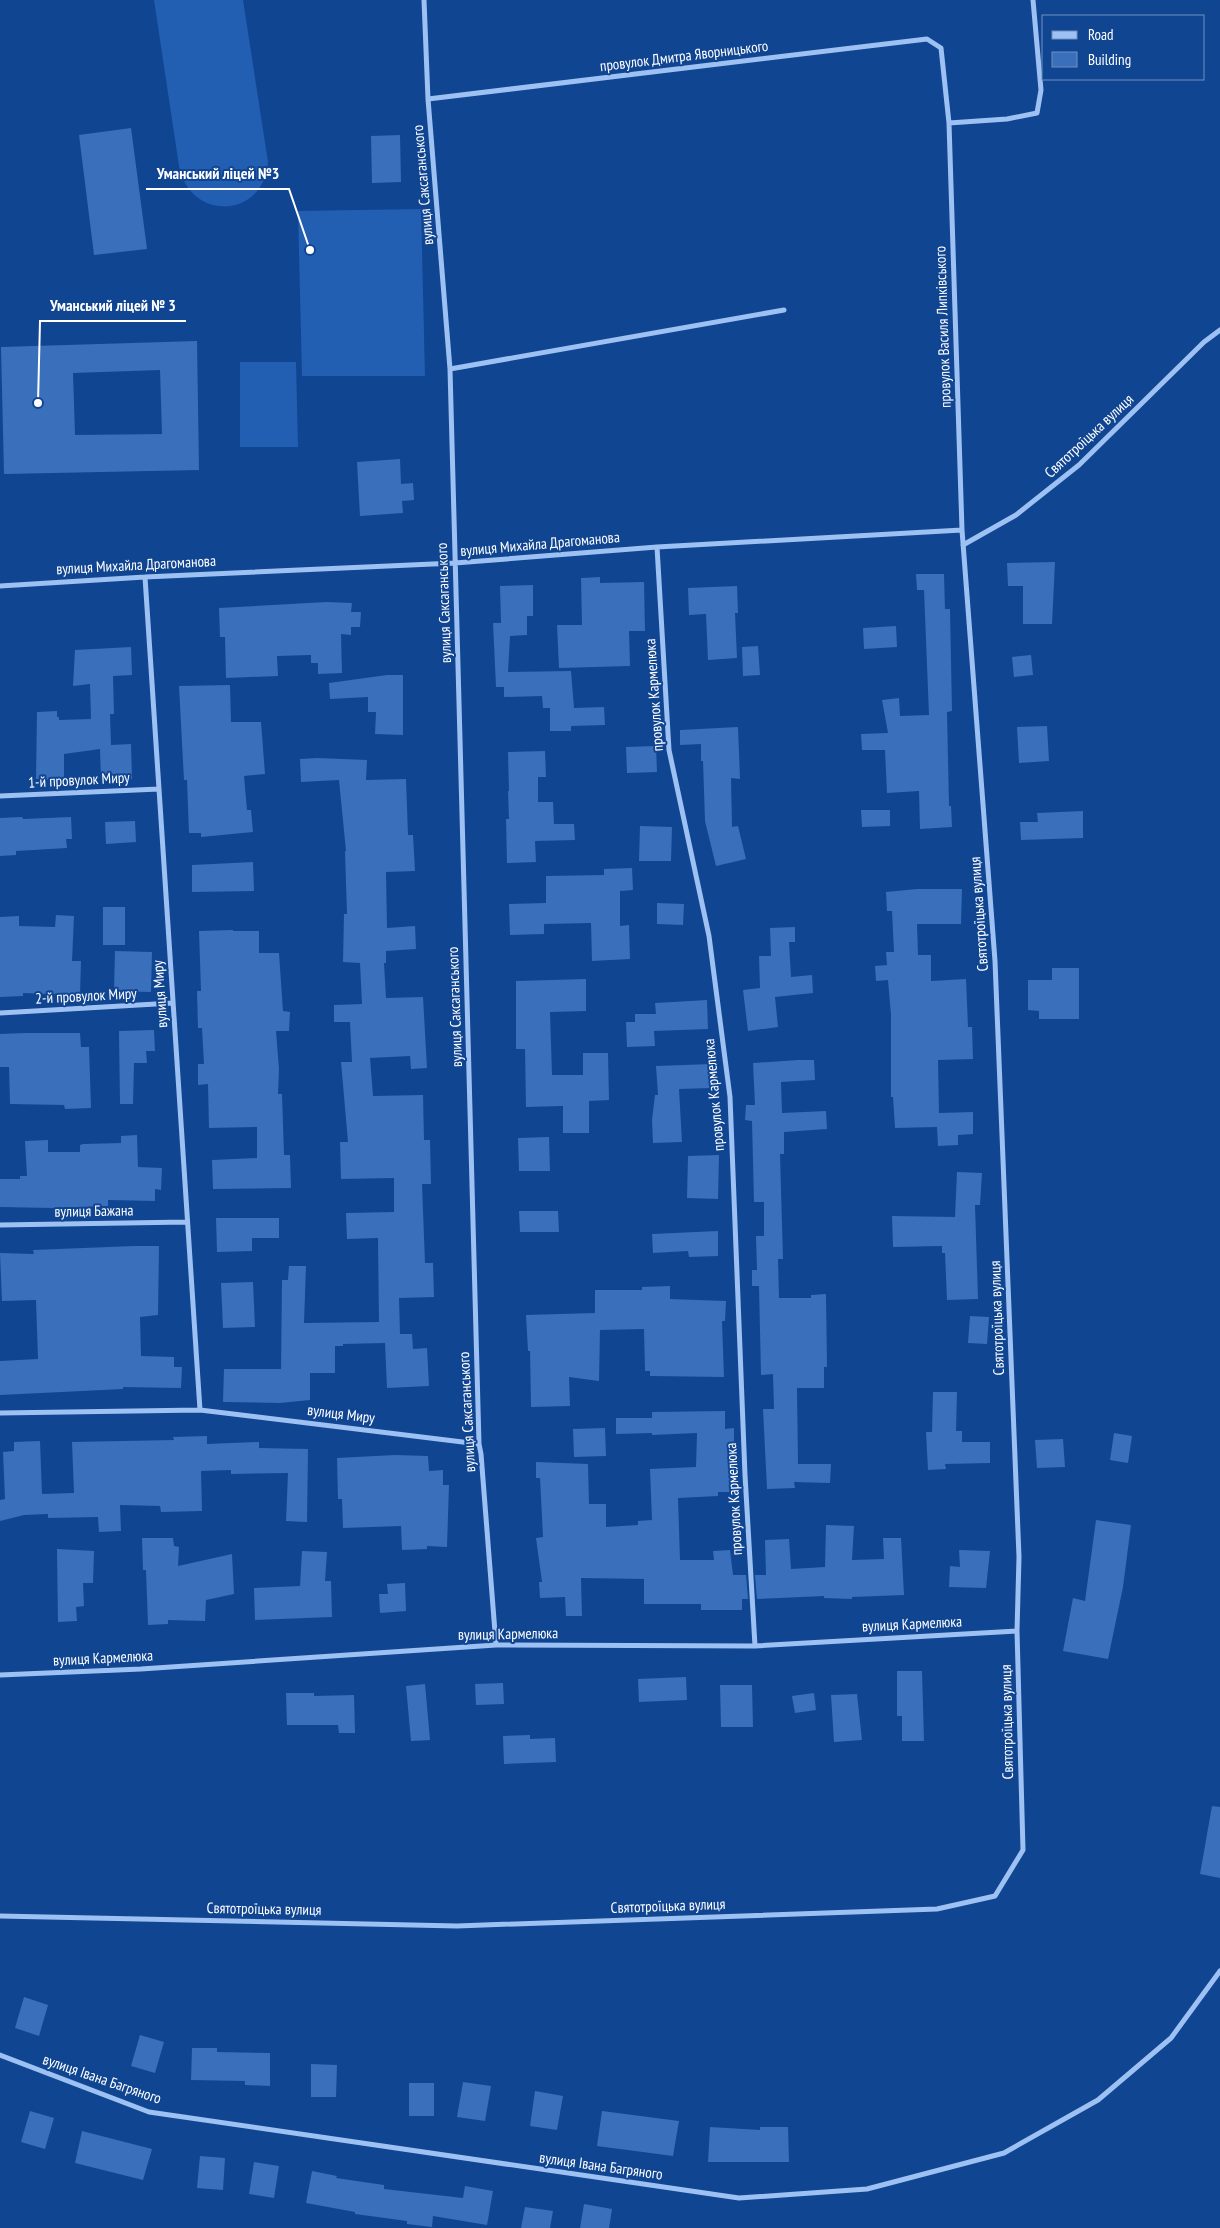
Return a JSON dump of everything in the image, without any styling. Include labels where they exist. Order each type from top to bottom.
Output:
[{"type":"street","name":"вулиця Саксаганського","points":[[424,0],[428,99],[450,369],[479,1444],[496,1645]]},
{"type":"street","points":[[949,123],[1007,119],[1037,114],[1041,90],[1033,0]]},
{"type":"street","name":"провулок Дмитра Яворницького","points":[[428,99],[927,39],[941,48]]},
{"type":"street","name":"провулок Василя Липківського","points":[[941,48],[949,123],[962,530]]},
{"type":"street","points":[[450,369],[784,310]]},
{"type":"street","name":"Святотроїцька вулиця","points":[[963,545],[1016,515],[1079,465],[1204,342],[1220,330]]},
{"type":"street","name":"Святотроїцька вулиця","points":[[0,1916],[457,1926],[937,1910],[995,1896],[1023,1850],[1017,1631],[1019,1557],[995,961],[962,530]]},
{"type":"street","name":"вулиця Михайла Драгоманова","points":[[0,586],[145,577],[455,563],[658,547],[962,530]]},
{"type":"street","name":"провулок Кармелюка","points":[[658,547],[669,750],[709,936],[730,1097],[745,1475],[755,1646]]},
{"type":"street","name":"вулиця Миру","points":[[145,577],[200,1410]]},
{"type":"street","name":"1-й провулок Миру","points":[[0,796],[158,789]]},
{"type":"street","name":"2-й провулок Миру","points":[[0,1013],[173,1003]]},
{"type":"street","name":"вулиця Бажана","points":[[0,1225],[187,1222]]},
{"type":"street","name":"вулиця Миру","points":[[0,1413],[200,1410],[479,1444]]},
{"type":"street","name":"вулиця Кармелюка","points":[[0,1675],[141,1669],[496,1645],[755,1646],[1017,1631]]},
{"type":"street","name":"вулиця Івана Багряного","points":[[0,2055],[148,2112],[739,2198],[867,2189],[1004,2153],[1098,2100],[1171,2038],[1220,1971]]},
{"type":"shaded area","points":[[154,0],[243,0],[268,162],[263,181],[254,195],[241,203],[226,206],[211,204],[197,197],[186,184],[179,166]]},
{"type":"shaded area","points":[[421,209],[425,376],[302,376],[298,211]]},
{"type":"shaded area","points":[[240,362],[296,362],[298,447],[240,447]]},
{"type":"building","points":[[131,128],[147,249],[94,255],[79,135]]},
{"type":"building","points":[[400,135],[401,182],[372,183],[371,136]]},
{"type":"building","points":[[197,341],[199,470],[4,474],[1,347]],"holes":[[[160,370],[162,434],[75,435],[73,373]]]},
{"type":"building","points":[[400,459],[401,484],[413,483],[414,500],[402,501],[403,513],[360,516],[357,462]]},
{"type":"building","points":[[1055,562],[1052,624],[1023,624],[1023,586],[1008,586],[1007,563]]},
{"type":"building","points":[[916,574],[944,574],[945,609],[950,609],[952,711],[947,712],[949,806],[951,806],[952,827],[920,829],[919,791],[887,793],[885,750],[862,750],[861,734],[888,733],[882,700],[899,698],[900,716],[929,715],[924,590],[917,590]]},
{"type":"building","points":[[600,577],[600,583],[644,582],[645,631],[629,631],[630,666],[559,668],[557,625],[582,625],[581,578]]},
{"type":"building","points":[[533,585],[533,616],[527,616],[527,635],[510,636],[508,672],[571,671],[574,708],[604,707],[605,725],[571,726],[571,731],[550,731],[550,708],[543,708],[542,696],[504,697],[504,687],[496,687],[493,623],[501,623],[500,586]]},
{"type":"building","points":[[737,586],[738,613],[735,613],[737,658],[708,660],[706,614],[689,615],[688,588]]},
{"type":"building","points":[[327,602],[352,603],[351,612],[361,612],[360,627],[351,627],[351,635],[341,634],[342,673],[318,674],[318,663],[311,663],[311,655],[277,656],[278,676],[226,678],[225,637],[220,637],[219,608]]},
{"type":"building","points":[[896,626],[897,647],[864,649],[863,628]]},
{"type":"building","points":[[758,646],[760,675],[743,676],[742,647]]},
{"type":"building","points":[[131,647],[132,675],[113,676],[114,714],[110,714],[111,745],[131,744],[132,779],[101,780],[100,749],[64,754],[64,780],[36,779],[37,712],[57,711],[59,720],[91,719],[90,684],[73,686],[75,650]]},
{"type":"building","points":[[1031,655],[1033,675],[1014,677],[1012,657]]},
{"type":"building","points":[[387,675],[403,675],[403,735],[375,734],[376,712],[368,712],[368,697],[330,699],[329,683]]},
{"type":"building","points":[[230,685],[231,722],[261,722],[265,774],[244,776],[247,810],[251,810],[253,832],[201,837],[201,833],[189,833],[187,780],[184,780],[179,686]]},
{"type":"building","points":[[1047,726],[1049,761],[1019,763],[1017,727]]},
{"type":"building","points":[[738,727],[740,779],[731,778],[732,827],[738,826],[746,859],[716,866],[705,821],[701,744],[680,745],[680,730]]},
{"type":"building","points":[[656,746],[657,772],[627,773],[626,747]]},
{"type":"building","points":[[545,751],[546,777],[538,777],[538,802],[553,802],[554,824],[574,824],[575,840],[535,841],[536,862],[507,863],[506,819],[509,819],[508,752]]},
{"type":"building","points":[[300,759],[367,760],[366,780],[406,779],[408,835],[413,835],[415,871],[386,872],[387,928],[415,926],[416,949],[386,951],[386,963],[384,963],[386,998],[423,997],[427,1068],[411,1069],[410,1056],[370,1058],[373,1096],[423,1095],[424,1140],[430,1140],[431,1184],[422,1184],[425,1263],[433,1263],[434,1297],[399,1298],[400,1334],[412,1334],[413,1349],[427,1348],[429,1386],[387,1388],[385,1343],[343,1344],[343,1346],[335,1346],[335,1373],[310,1373],[310,1400],[280,1403],[223,1402],[224,1369],[281,1369],[282,1280],[288,1280],[289,1266],[306,1266],[304,1323],[379,1322],[378,1238],[347,1239],[346,1213],[394,1212],[394,1178],[341,1179],[340,1142],[348,1142],[341,1062],[352,1062],[350,1022],[334,1022],[334,1005],[362,1004],[360,963],[343,962],[344,914],[347,914],[346,851],[339,780],[301,782]]},
{"type":"building","points":[[861,810],[890,810],[890,826],[862,827]]},
{"type":"building","points":[[1083,811],[1083,838],[1021,840],[1020,822],[1038,822],[1037,813]]},
{"type":"building","points":[[22,817],[23,819],[71,817],[72,839],[66,839],[67,848],[16,851],[16,855],[0,856],[0,818]]},
{"type":"building","points":[[135,821],[136,842],[106,844],[105,822]]},
{"type":"building","points":[[640,826],[672,827],[671,861],[639,861]]},
{"type":"building","points":[[253,862],[254,891],[192,892],[192,865]]},
{"type":"building","points":[[632,868],[633,890],[620,891],[620,926],[629,925],[630,959],[592,961],[591,923],[544,924],[544,934],[510,935],[509,904],[546,903],[546,876],[604,875],[604,869]]},
{"type":"building","points":[[917,889],[962,889],[961,924],[917,924],[918,955],[931,955],[931,981],[966,979],[968,1027],[972,1027],[973,1059],[938,1060],[939,1113],[973,1112],[973,1134],[958,1135],[958,1145],[938,1146],[937,1127],[895,1128],[893,1097],[891,1097],[891,1015],[888,980],[876,981],[875,966],[887,965],[886,952],[894,952],[892,911],[887,911],[886,892]]},
{"type":"building","points":[[657,903],[684,904],[683,925],[657,924]]},
{"type":"building","points":[[103,907],[125,907],[125,945],[103,945]]},
{"type":"building","points":[[56,915],[74,916],[72,961],[81,961],[80,995],[23,993],[23,996],[0,997],[0,917],[19,916],[19,926],[55,927]]},
{"type":"building","points":[[795,927],[795,942],[789,942],[791,977],[812,975],[813,993],[775,997],[778,1027],[748,1031],[743,990],[760,988],[759,956],[771,956],[770,928]]},
{"type":"building","points":[[199,931],[259,931],[259,953],[279,953],[283,1011],[290,1012],[289,1031],[276,1031],[279,1069],[278,1094],[282,1094],[284,1155],[290,1155],[291,1188],[213,1189],[212,1160],[257,1158],[257,1127],[209,1128],[208,1084],[198,1085],[198,1064],[204,1064],[202,1028],[198,1028],[197,991],[201,991]]},
{"type":"building","points":[[115,951],[152,952],[151,992],[114,991]]},
{"type":"building","points":[[1052,968],[1079,968],[1079,1019],[1039,1019],[1039,1011],[1028,1010],[1028,980],[1052,980]]},
{"type":"building","points":[[586,979],[586,1011],[550,1012],[552,1075],[583,1075],[583,1053],[608,1053],[609,1100],[589,1101],[589,1133],[563,1133],[563,1106],[526,1107],[525,1049],[516,1049],[516,981]]},
{"type":"building","points":[[707,1000],[708,1029],[654,1031],[655,1046],[627,1047],[626,1022],[635,1022],[635,1014],[656,1014],[655,1003]]},
{"type":"building","points":[[154,1030],[155,1051],[146,1051],[147,1063],[134,1063],[133,1104],[120,1104],[119,1031]]},
{"type":"building","points":[[80,1033],[81,1047],[89,1047],[91,1108],[65,1109],[64,1105],[10,1104],[9,1067],[0,1067],[0,1034]]},
{"type":"building","points":[[814,1060],[815,1080],[781,1082],[782,1113],[826,1111],[827,1129],[784,1132],[784,1154],[780,1154],[783,1259],[778,1259],[779,1298],[811,1298],[811,1295],[826,1294],[827,1367],[824,1367],[824,1388],[797,1388],[798,1464],[831,1464],[830,1483],[794,1482],[795,1488],[767,1489],[763,1409],[774,1409],[773,1374],[761,1375],[759,1286],[752,1286],[752,1270],[757,1270],[756,1236],[764,1236],[764,1202],[754,1202],[752,1121],[745,1120],[746,1105],[755,1105],[753,1063]]},
{"type":"building","points":[[711,1064],[712,1088],[679,1089],[682,1142],[653,1143],[652,1120],[655,1095],[658,1095],[656,1066]]},
{"type":"building","points":[[137,1135],[138,1167],[162,1168],[161,1190],[155,1189],[155,1201],[108,1200],[108,1206],[0,1207],[0,1179],[20,1179],[20,1176],[27,1176],[25,1141],[48,1140],[48,1152],[80,1152],[80,1145],[83,1144],[121,1143],[121,1136]]},
{"type":"building","points":[[549,1137],[550,1171],[519,1171],[518,1138]]},
{"type":"building","points":[[719,1155],[718,1199],[687,1198],[688,1156]]},
{"type":"building","points":[[957,1172],[982,1173],[980,1205],[975,1205],[978,1299],[947,1300],[945,1253],[942,1253],[942,1246],[893,1247],[892,1216],[955,1217]]},
{"type":"building","points":[[519,1211],[558,1211],[559,1232],[520,1232]]},
{"type":"building","points":[[216,1218],[279,1218],[279,1238],[252,1238],[252,1251],[217,1252]]},
{"type":"building","points":[[718,1231],[718,1256],[689,1257],[688,1251],[653,1253],[652,1234]]},
{"type":"building","points":[[159,1246],[158,1315],[140,1317],[141,1356],[174,1357],[174,1367],[182,1367],[181,1388],[123,1387],[123,1389],[0,1395],[0,1361],[38,1359],[36,1300],[2,1301],[0,1253],[34,1254],[33,1250]]},
{"type":"building","points":[[253,1282],[255,1327],[223,1328],[221,1283]]},
{"type":"building","points":[[670,1286],[670,1299],[726,1301],[725,1321],[722,1321],[724,1377],[650,1376],[650,1371],[645,1371],[644,1329],[600,1330],[599,1381],[569,1377],[570,1406],[531,1407],[530,1351],[528,1351],[526,1315],[595,1313],[595,1290],[642,1290],[642,1287]]},
{"type":"building","points":[[970,1316],[989,1317],[987,1344],[968,1343]]},
{"type":"building","points":[[933,1392],[957,1392],[956,1431],[962,1431],[962,1442],[990,1442],[990,1463],[945,1464],[946,1469],[928,1470],[926,1432],[932,1432]]},
{"type":"building","points":[[725,1411],[725,1429],[734,1428],[734,1449],[729,1450],[730,1492],[718,1492],[718,1496],[678,1498],[680,1560],[714,1560],[713,1551],[730,1550],[733,1575],[746,1575],[748,1599],[742,1599],[742,1610],[701,1610],[701,1604],[644,1604],[644,1579],[581,1578],[582,1616],[566,1616],[565,1597],[540,1598],[539,1582],[542,1582],[536,1538],[543,1537],[540,1478],[536,1478],[536,1462],[588,1464],[589,1504],[606,1504],[606,1527],[638,1525],[638,1521],[652,1520],[650,1469],[696,1467],[697,1433],[616,1434],[616,1418],[652,1418],[652,1412]]},
{"type":"building","points":[[605,1428],[606,1456],[574,1457],[573,1429]]},
{"type":"building","points":[[1114,1433],[1132,1436],[1128,1463],[1110,1460]]},
{"type":"building","points":[[207,1436],[207,1444],[259,1442],[259,1448],[308,1449],[307,1522],[286,1521],[288,1473],[231,1474],[231,1470],[201,1471],[202,1511],[161,1512],[160,1506],[120,1505],[121,1531],[99,1532],[98,1517],[48,1518],[48,1514],[24,1515],[0,1521],[0,1500],[5,1499],[3,1452],[14,1451],[14,1442],[40,1441],[42,1494],[74,1493],[72,1442],[174,1440],[173,1437]]},
{"type":"building","points":[[1063,1439],[1065,1467],[1037,1468],[1035,1440]]},
{"type":"building","points":[[395,1455],[428,1456],[429,1471],[443,1470],[443,1485],[449,1485],[447,1547],[427,1546],[427,1549],[402,1550],[401,1526],[343,1528],[342,1499],[338,1499],[337,1458]]},
{"type":"building","points":[[1096,1520],[1131,1525],[1123,1587],[1108,1659],[1063,1651],[1073,1598],[1085,1601]]},
{"type":"building","points":[[826,1525],[854,1526],[852,1560],[884,1559],[883,1538],[901,1538],[904,1595],[852,1597],[852,1599],[824,1598],[824,1596],[757,1599],[755,1575],[766,1575],[765,1540],[789,1539],[791,1569],[825,1567]]},
{"type":"building","points":[[142,1538],[173,1538],[174,1546],[179,1547],[178,1566],[232,1554],[234,1594],[206,1600],[205,1621],[168,1620],[168,1624],[148,1625],[146,1570],[143,1570]]},
{"type":"building","points":[[57,1549],[94,1551],[93,1583],[83,1583],[84,1606],[76,1607],[77,1621],[58,1622]]},
{"type":"building","points":[[959,1550],[990,1551],[986,1588],[949,1587],[950,1566],[960,1567]]},
{"type":"building","points":[[302,1551],[327,1552],[325,1581],[331,1581],[332,1617],[255,1620],[254,1588],[300,1586]]},
{"type":"building","points":[[405,1583],[406,1611],[380,1613],[379,1594],[388,1594],[387,1584]]},
{"type":"building","points":[[897,1671],[922,1671],[924,1741],[902,1741],[902,1716],[897,1716]]},
{"type":"building","points":[[686,1677],[687,1700],[639,1702],[638,1679]]},
{"type":"building","points":[[503,1683],[504,1704],[476,1705],[475,1684]]},
{"type":"building","points":[[425,1684],[430,1740],[411,1741],[406,1686]]},
{"type":"building","points":[[720,1685],[752,1685],[753,1727],[721,1727]]},
{"type":"building","points":[[286,1693],[314,1693],[314,1696],[354,1695],[355,1733],[339,1733],[338,1725],[287,1725]]},
{"type":"building","points":[[814,1693],[816,1710],[795,1713],[792,1696]]},
{"type":"building","points":[[857,1694],[862,1740],[834,1742],[831,1695]]},
{"type":"building","points":[[530,1735],[530,1739],[555,1738],[556,1762],[504,1764],[503,1736]]},
{"type":"building","points":[[1212,1806],[1220,1807],[1220,1878],[1200,1874]]},
{"type":"building","points":[[24,1997],[48,2005],[39,2036],[15,2028]]},
{"type":"building","points":[[140,2035],[164,2042],[155,2073],[131,2066]]},
{"type":"building","points":[[192,2048],[217,2048],[217,2052],[270,2053],[270,2086],[245,2085],[245,2081],[191,2080]]},
{"type":"building","points":[[311,2064],[337,2065],[336,2097],[311,2097]]},
{"type":"building","points":[[463,2082],[491,2086],[485,2121],[457,2117]]},
{"type":"building","points":[[409,2083],[434,2083],[434,2116],[409,2116]]},
{"type":"building","points":[[535,2091],[563,2096],[557,2130],[530,2126]]},
{"type":"building","points":[[30,2111],[54,2118],[45,2149],[21,2142]]},
{"type":"building","points":[[602,2111],[679,2121],[673,2156],[597,2146]]},
{"type":"building","points":[[710,2127],[760,2130],[760,2127],[788,2127],[789,2162],[708,2162]]},
{"type":"building","points":[[82,2131],[152,2149],[143,2180],[75,2163]]},
{"type":"building","points":[[200,2156],[225,2158],[223,2190],[197,2188]]},
{"type":"building","points":[[254,2162],[279,2166],[274,2198],[249,2194]]},
{"type":"building","points":[[312,2171],[337,2176],[336,2178],[384,2185],[384,2189],[463,2198],[465,2186],[493,2191],[487,2225],[433,2216],[432,2227],[407,2224],[407,2221],[355,2214],[355,2212],[306,2203]]},
{"type":"building","points":[[584,2204],[612,2209],[609,2228],[580,2228]]},
{"type":"building","points":[[525,2207],[553,2211],[550,2228],[521,2228]]},
{"type":"place","name":"Уманський ліцей №3","points":[[310,250]]},
{"type":"place","name":"Уманський ліцей № 3","points":[[38,403]]}]
